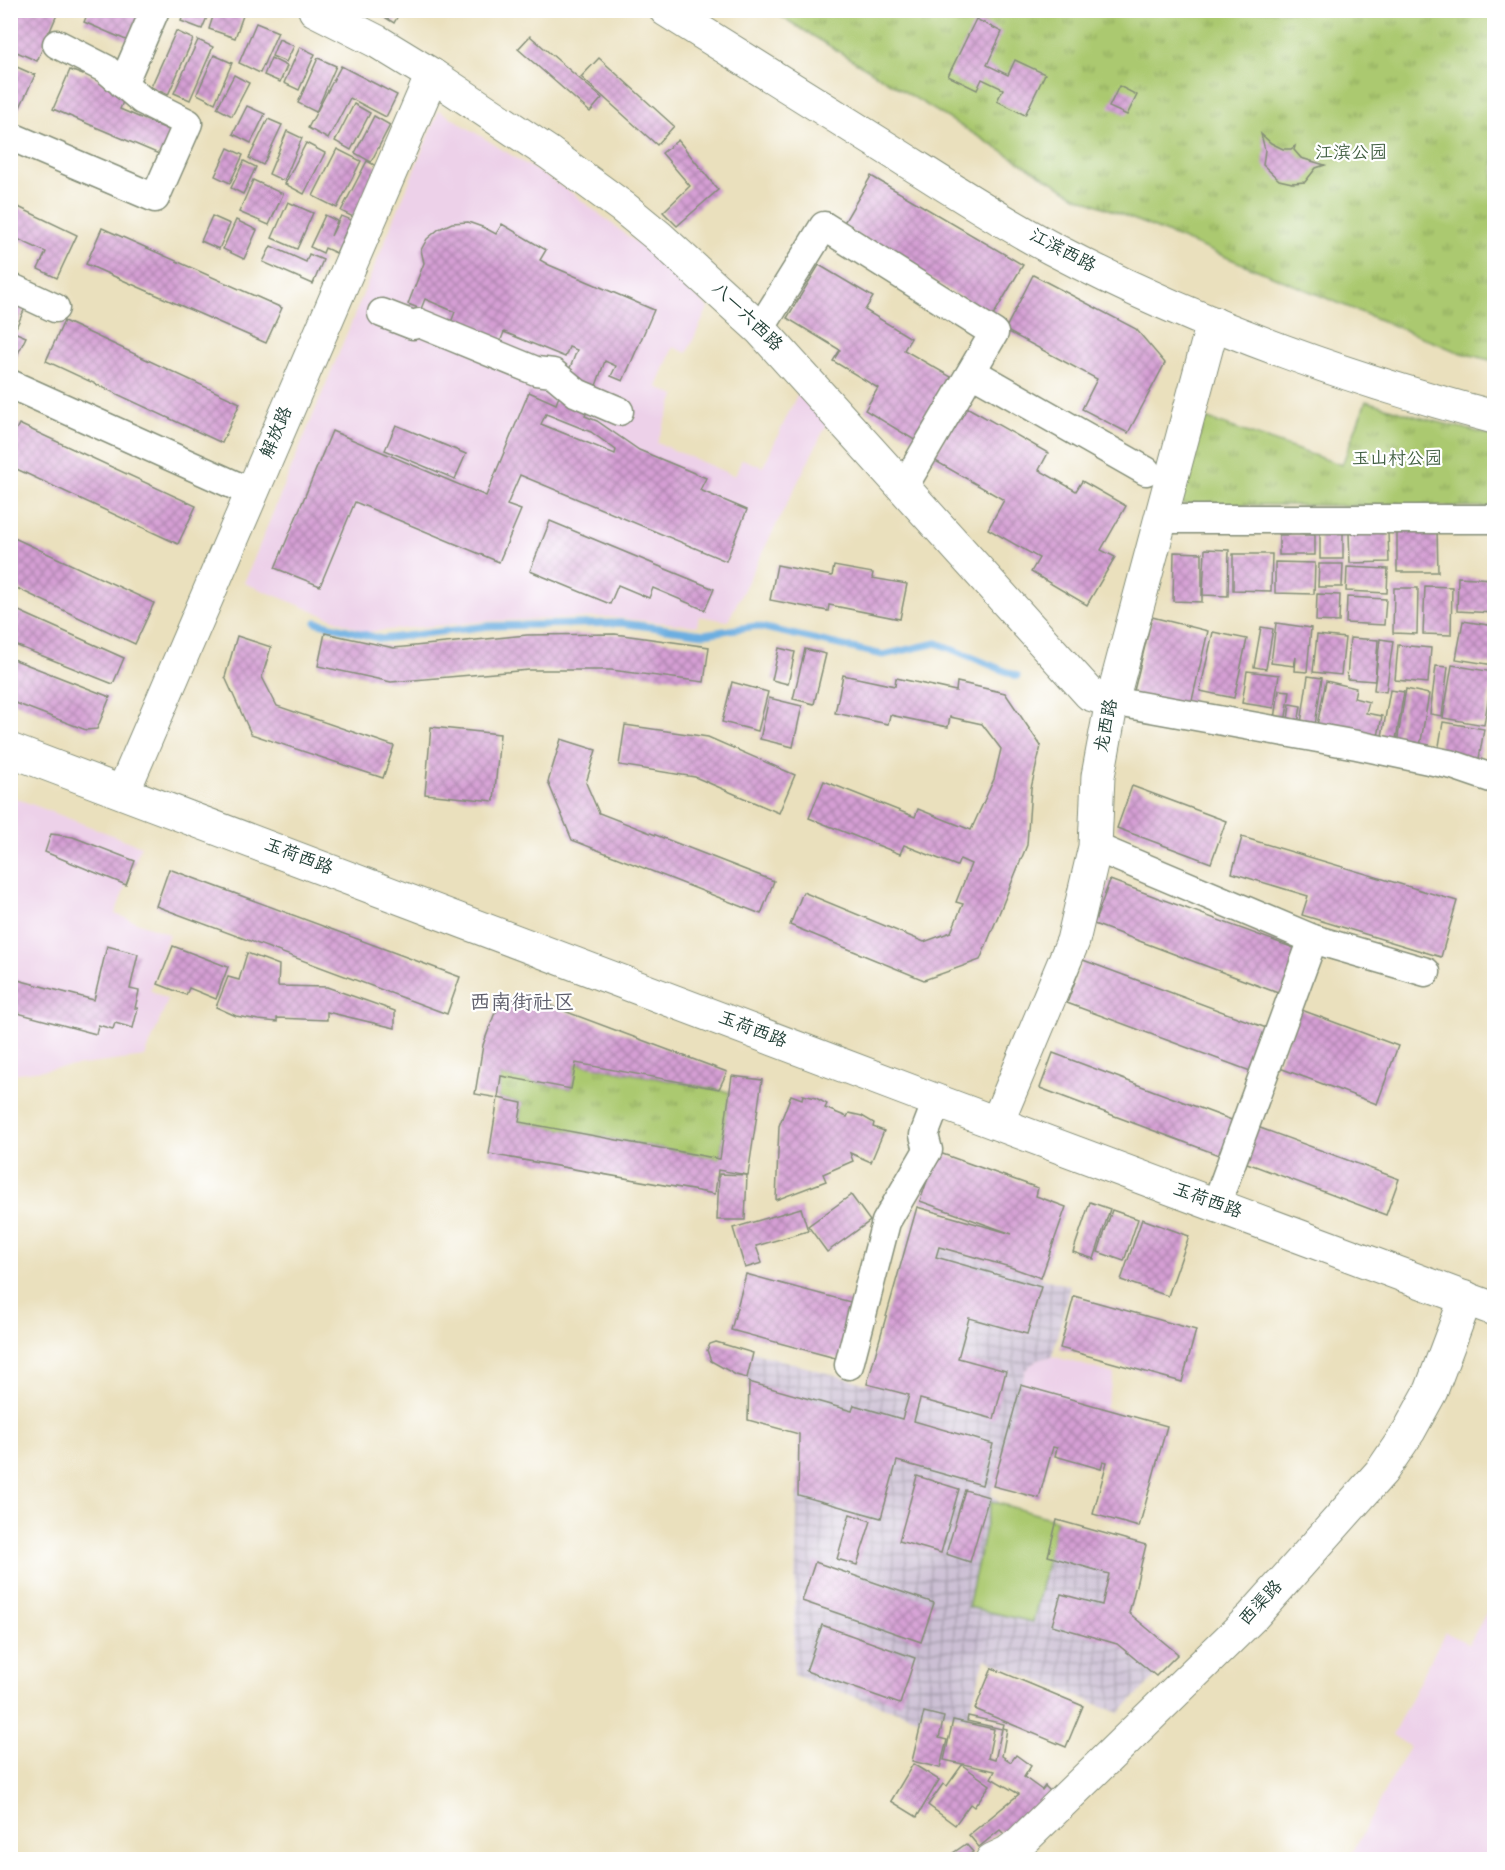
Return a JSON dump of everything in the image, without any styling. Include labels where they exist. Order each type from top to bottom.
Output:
[{"type":"street","points":[[123,84],[155,10]]},
{"type":"street","name":"八一六西路","points":[[315,10],[378,42],[549,153],[624,208],[678,254],[760,329],[1090,694],[1112,701]]},
{"type":"street","name":"江滨西路","points":[[666,10],[1006,222],[1096,271],[1213,323],[1349,375],[1494,417]]},
{"type":"street","points":[[17,139],[155,198],[188,123],[142,100],[106,69],[57,44]]},
{"type":"street","name":"解放路","points":[[123,792],[432,75]]},
{"type":"street","points":[[760,329],[824,226],[994,333],[903,488]]},
{"type":"street","points":[[10,287],[55,308]]},
{"type":"street","points":[[382,313],[413,325],[419,323],[536,371],[553,373],[577,393],[619,411]]},
{"type":"street","name":"龙西路","points":[[997,1123],[1073,941],[1095,847],[1098,776],[1112,701],[1213,323]]},
{"type":"street","points":[[972,372],[1146,471]]},
{"type":"street","points":[[10,384],[252,493]]},
{"type":"street","points":[[1160,519],[1494,519]]},
{"type":"street","points":[[1112,701],[1357,745],[1453,765],[1494,779]]},
{"type":"street","name":"玉荷西路","points":[[10,750],[937,1101],[1480,1303]]},
{"type":"street","points":[[1095,847],[1313,939],[1426,972]]},
{"type":"street","points":[[1216,1205],[1313,939]]},
{"type":"street","points":[[849,1365],[886,1221],[928,1149],[924,1135],[937,1101]]},
{"type":"street","name":"西渠路","points":[[992,1860],[1007,1853],[1020,1843],[1253,1616],[1382,1471],[1409,1431],[1480,1303]]},
{"type":"shaded area","points":[[439,110],[572,193],[660,261],[708,308],[687,353],[673,347],[657,387],[675,396],[657,443],[735,476],[742,459],[763,467],[798,393],[827,424],[728,621],[699,616],[697,626],[608,617],[489,621],[366,632],[244,583]]},
{"type":"shaded area","points":[[10,796],[141,846],[115,914],[169,934],[150,990],[168,1000],[145,1057],[11,1074]]},
{"type":"shaded area","points":[[907,1239],[1070,1286],[1052,1356],[1037,1360],[1025,1370],[991,1494],[1000,1503],[1146,1545],[1129,1613],[1178,1654],[1119,1713],[985,1659],[967,1719],[924,1709],[920,1719],[793,1675],[799,1434],[748,1420],[749,1383],[747,1378],[736,1375],[711,1361],[707,1350],[710,1344],[716,1342],[867,1384]]},
{"type":"shaded area","points":[[1052,1356],[1114,1374],[1105,1409],[1021,1385],[1025,1370],[1037,1360]]},
{"type":"shaded area","points":[[1494,1599],[1494,1859],[1349,1859],[1409,1746],[1392,1735],[1445,1632],[1469,1644]]},
{"type":"green space","name":"江滨公园","points":[[772,11],[1494,11],[1494,361],[1458,352],[1074,195]]},
{"type":"green space","name":"玉山村公园","points":[[1366,401],[1494,436],[1494,507],[1179,504],[1205,418],[1342,465]]},
{"type":"green space","points":[[576,1063],[730,1092],[720,1159],[519,1122],[522,1103],[498,1098],[501,1076],[571,1089]]},
{"type":"green space","points":[[991,1501],[1057,1520],[1033,1622],[968,1607]]},
{"type":"building","points":[[10,10],[59,10],[37,61],[10,49]]},
{"type":"building","points":[[89,10],[148,10],[133,43],[84,22]]},
{"type":"building","points":[[185,10],[210,10],[202,29],[181,21]]},
{"type":"building","points":[[215,10],[245,10],[235,38],[209,29]]},
{"type":"building","points":[[373,10],[401,10],[394,23]]},
{"type":"building","points":[[976,19],[1002,32],[987,65],[1008,75],[1015,60],[1045,74],[1025,115],[997,101],[1003,89],[982,79],[977,90],[948,76]]},
{"type":"building","points":[[256,23],[278,32],[260,73],[239,63]]},
{"type":"building","points":[[176,31],[193,39],[168,95],[151,87]]},
{"type":"building","points":[[530,36],[602,98],[590,112],[518,49]]},
{"type":"building","points":[[279,39],[294,46],[286,62],[272,56]]},
{"type":"building","points":[[198,40],[213,47],[190,100],[174,93]]},
{"type":"building","points":[[300,47],[315,54],[299,90],[284,83]]},
{"type":"building","points":[[214,55],[232,63],[215,103],[197,94]]},
{"type":"building","points":[[271,58],[287,66],[280,82],[264,75]]},
{"type":"building","points":[[318,58],[336,66],[316,112],[298,103]]},
{"type":"building","points":[[599,58],[674,126],[657,145],[581,77]]},
{"type":"building","points":[[10,64],[35,75],[10,129]]},
{"type":"building","points":[[341,66],[397,95],[386,117],[350,98],[328,139],[308,128]]},
{"type":"building","points":[[70,70],[83,75],[84,72],[126,94],[120,109],[176,133],[166,157],[53,109]]},
{"type":"building","points":[[234,75],[249,83],[232,116],[217,108]]},
{"type":"building","points":[[1119,86],[1137,95],[1127,115],[1109,107]]},
{"type":"building","points":[[354,104],[370,113],[351,150],[335,141]]},
{"type":"building","points":[[247,106],[265,114],[251,143],[233,134]]},
{"type":"building","points":[[374,116],[390,125],[371,162],[355,153]]},
{"type":"building","points":[[268,119],[282,125],[263,165],[249,158]]},
{"type":"building","points":[[287,131],[302,138],[284,181],[269,174]]},
{"type":"building","points":[[1261,134],[1271,143],[1283,149],[1291,149],[1295,146],[1294,150],[1301,158],[1325,165],[1316,168],[1305,182],[1292,183],[1279,180],[1263,165],[1265,150]]},
{"type":"building","points":[[678,140],[718,190],[677,226],[663,212],[690,186],[662,153]]},
{"type":"building","points":[[306,143],[325,153],[304,194],[285,184]]},
{"type":"building","points":[[228,148],[243,155],[230,183],[215,176]]},
{"type":"building","points":[[337,149],[361,161],[337,208],[313,196]]},
{"type":"building","points":[[244,161],[256,167],[243,194],[231,188]]},
{"type":"building","points":[[367,161],[380,168],[355,218],[341,211]]},
{"type":"building","points":[[871,176],[1023,265],[993,316],[842,226]]},
{"type":"building","points":[[253,180],[283,194],[269,225],[239,212]]},
{"type":"building","points":[[288,202],[313,213],[297,249],[272,238]]},
{"type":"building","points":[[10,203],[77,235],[57,278],[38,269],[46,252],[13,237],[10,242]]},
{"type":"building","points":[[325,215],[337,221],[331,236],[341,216],[351,220],[336,253],[325,248],[323,253],[310,247]]},
{"type":"building","points":[[212,216],[230,224],[219,249],[201,241]]},
{"type":"building","points":[[236,220],[257,230],[244,259],[223,249]]},
{"type":"building","points":[[468,222],[496,234],[502,224],[546,250],[540,260],[654,310],[623,381],[611,376],[616,366],[605,361],[585,416],[597,421],[639,450],[706,478],[700,490],[747,510],[726,561],[520,475],[507,505],[521,510],[499,562],[355,502],[320,586],[275,568],[332,431],[486,496],[529,392],[556,404],[577,350],[569,347],[565,357],[504,332],[499,345],[450,325],[455,312],[425,299],[421,309],[408,304],[424,263],[421,250],[427,239],[439,229],[452,223]],"holes":[[[546,414],[591,432],[616,450],[615,454],[541,424]]]},
{"type":"building","points":[[102,228],[282,308],[266,343],[86,264]]},
{"type":"building","points":[[271,246],[306,262],[309,254],[323,260],[313,284],[263,262]]},
{"type":"building","points":[[819,265],[873,297],[865,310],[911,338],[904,350],[958,381],[921,444],[865,410],[878,388],[833,361],[840,350],[787,318]]},
{"type":"building","points":[[1033,275],[1136,329],[1165,363],[1128,433],[1082,409],[1097,379],[1005,330]]},
{"type":"building","points":[[10,299],[26,306],[14,332],[26,337],[12,366],[10,365]]},
{"type":"building","points":[[64,321],[240,403],[222,443],[46,361]]},
{"type":"building","points":[[963,405],[1048,453],[1039,470],[1076,491],[1082,481],[1126,506],[1101,550],[1115,557],[1087,605],[1031,572],[1039,558],[988,529],[1004,500],[932,459]]},
{"type":"building","points":[[19,424],[196,506],[178,544],[10,466],[10,442]]},
{"type":"building","points":[[396,425],[466,454],[455,479],[385,450]]},
{"type":"building","points":[[550,521],[714,589],[705,610],[653,588],[649,598],[618,585],[610,604],[530,571]]},
{"type":"building","points":[[1397,529],[1437,529],[1438,572],[1397,572]]},
{"type":"building","points":[[1320,530],[1343,530],[1343,559],[1320,559]]},
{"type":"building","points":[[1388,532],[1389,562],[1350,563],[1349,533]]},
{"type":"building","points":[[1279,535],[1315,535],[1315,555],[1279,555]]},
{"type":"building","points":[[10,536],[154,603],[135,644],[10,585]]},
{"type":"building","points":[[1205,549],[1229,550],[1228,596],[1203,595]]},
{"type":"building","points":[[1174,552],[1202,553],[1202,602],[1173,601]]},
{"type":"building","points":[[1233,554],[1272,554],[1271,591],[1233,590]]},
{"type":"building","points":[[1275,562],[1315,563],[1314,594],[1275,593]]},
{"type":"building","points":[[1319,564],[1343,564],[1342,587],[1318,587]]},
{"type":"building","points":[[777,565],[832,576],[834,566],[873,573],[872,578],[907,584],[900,619],[829,605],[828,611],[770,600]]},
{"type":"building","points":[[1347,567],[1388,569],[1387,593],[1346,591]]},
{"type":"building","points":[[1458,577],[1494,579],[1494,613],[1457,611]]},
{"type":"building","points":[[1425,586],[1452,587],[1451,635],[1423,634]]},
{"type":"building","points":[[1394,588],[1418,588],[1417,634],[1393,633]]},
{"type":"building","points":[[1317,594],[1340,595],[1339,622],[1316,621]]},
{"type":"building","points":[[1347,597],[1386,599],[1384,625],[1346,623]]},
{"type":"building","points":[[10,607],[124,658],[113,684],[10,643]]},
{"type":"building","points":[[1152,617],[1208,631],[1190,709],[1133,695]]},
{"type":"building","points":[[1463,621],[1494,626],[1494,665],[1456,659]]},
{"type":"building","points":[[1276,623],[1311,628],[1307,672],[1295,671],[1296,657],[1294,666],[1271,663]]},
{"type":"building","points":[[1261,627],[1273,629],[1266,669],[1254,667]]},
{"type":"building","points":[[1213,632],[1247,639],[1234,698],[1200,691]]},
{"type":"building","points":[[325,633],[394,648],[527,635],[615,634],[709,647],[704,682],[611,670],[529,670],[391,682],[318,666]]},
{"type":"building","points":[[1317,635],[1345,638],[1341,675],[1313,672]]},
{"type":"building","points":[[237,636],[271,647],[262,677],[277,706],[394,746],[383,778],[251,734],[225,677]]},
{"type":"building","points":[[1350,638],[1378,640],[1375,681],[1347,679]]},
{"type":"building","points":[[1380,639],[1393,641],[1386,692],[1374,690]]},
{"type":"building","points":[[1398,645],[1431,648],[1428,683],[1395,680]]},
{"type":"building","points":[[779,648],[795,652],[788,684],[772,680]]},
{"type":"building","points":[[805,649],[826,654],[814,704],[793,699]]},
{"type":"building","points":[[10,658],[110,697],[97,729],[86,730],[10,701]]},
{"type":"building","points":[[1452,665],[1493,672],[1484,725],[1443,718]]},
{"type":"building","points":[[1436,666],[1448,667],[1442,716],[1430,714]]},
{"type":"building","points":[[1247,671],[1279,675],[1274,708],[1242,703]]},
{"type":"building","points":[[843,675],[895,686],[896,678],[956,691],[957,682],[1005,693],[1041,746],[1031,788],[1027,845],[980,960],[924,980],[790,925],[803,892],[924,942],[951,932],[963,904],[956,902],[971,864],[960,859],[957,866],[904,845],[900,854],[809,818],[824,781],[915,817],[918,809],[971,830],[994,779],[1001,749],[982,724],[950,717],[948,727],[890,715],[888,724],[835,713]]},
{"type":"building","points":[[1308,676],[1322,678],[1314,732],[1300,730]]},
{"type":"building","points":[[1326,681],[1356,688],[1354,698],[1369,702],[1366,713],[1382,716],[1376,747],[1315,735]]},
{"type":"building","points":[[732,682],[768,692],[758,731],[722,722]]},
{"type":"building","points":[[1406,689],[1429,694],[1419,753],[1396,749]]},
{"type":"building","points":[[1279,690],[1290,691],[1284,729],[1274,727]]},
{"type":"building","points":[[1390,690],[1404,692],[1394,751],[1380,748]]},
{"type":"building","points":[[769,698],[802,706],[793,747],[760,739]]},
{"type":"building","points":[[1290,704],[1301,706],[1297,730],[1287,728]]},
{"type":"building","points":[[1443,722],[1484,729],[1479,759],[1438,752]]},
{"type":"building","points":[[625,725],[708,737],[795,775],[779,813],[695,777],[619,765]]},
{"type":"building","points":[[431,727],[500,734],[494,801],[425,794]]},
{"type":"building","points":[[561,739],[596,750],[586,783],[599,813],[774,881],[761,914],[572,840],[548,782]]},
{"type":"building","points":[[1132,786],[1226,821],[1211,863],[1117,828]]},
{"type":"building","points":[[51,834],[73,837],[135,861],[126,885],[45,852]]},
{"type":"building","points":[[1242,837],[1457,901],[1441,957],[1302,915],[1308,896],[1232,873]]},
{"type":"building","points":[[169,869],[460,977],[447,1014],[156,906]]},
{"type":"building","points":[[1110,880],[1302,951],[1286,996],[1094,924]]},
{"type":"building","points":[[107,946],[138,954],[130,989],[139,991],[133,1028],[115,1023],[113,1029],[98,1025],[96,1034],[10,1011],[10,978],[94,1000]]},
{"type":"building","points":[[173,946],[228,967],[216,999],[189,988],[186,995],[158,984]]},
{"type":"building","points":[[247,953],[279,965],[278,986],[327,987],[395,1011],[395,1028],[327,1012],[327,1020],[277,1018],[277,1022],[236,1016],[216,1007],[228,977],[239,980]]},
{"type":"building","points":[[1083,960],[1269,1029],[1253,1072],[1067,1003]]},
{"type":"building","points":[[516,997],[535,1000],[727,1072],[719,1089],[576,1063],[571,1089],[501,1076],[498,1098],[475,1094],[483,1045],[494,1015],[499,1007]]},
{"type":"building","points":[[1299,1009],[1398,1046],[1377,1104],[1277,1067]]},
{"type":"building","points":[[1053,1053],[1237,1122],[1224,1157],[1040,1088]]},
{"type":"building","points":[[732,1076],[762,1080],[748,1175],[718,1170],[715,1194],[489,1154],[498,1098],[522,1103],[519,1122],[720,1159]]},
{"type":"building","points":[[791,1095],[802,1099],[803,1095],[816,1098],[827,1104],[825,1108],[847,1117],[849,1113],[862,1116],[874,1123],[873,1127],[884,1131],[871,1162],[850,1153],[853,1161],[823,1174],[826,1181],[776,1200],[779,1126]]},
{"type":"building","points":[[1252,1125],[1399,1179],[1386,1215],[1239,1160]]},
{"type":"building","points":[[937,1152],[1038,1188],[1036,1196],[1066,1207],[1041,1278],[939,1247],[936,1257],[1041,1287],[1027,1334],[969,1318],[958,1358],[1006,1371],[994,1419],[920,1399],[914,1421],[993,1444],[982,1485],[897,1461],[881,1518],[798,1495],[799,1434],[748,1420],[749,1382],[852,1411],[854,1405],[902,1419],[909,1395],[867,1384],[917,1207],[1012,1234],[920,1201]]},
{"type":"building","points":[[719,1174],[747,1175],[745,1220],[717,1220]]},
{"type":"building","points":[[851,1195],[870,1221],[827,1252],[808,1226]]},
{"type":"building","points":[[1090,1202],[1110,1209],[1094,1259],[1073,1252]]},
{"type":"building","points":[[801,1208],[808,1231],[756,1246],[762,1263],[745,1268],[733,1228]]},
{"type":"building","points":[[1112,1210],[1138,1219],[1124,1261],[1098,1252]]},
{"type":"building","points":[[1142,1219],[1189,1236],[1168,1296],[1121,1280]]},
{"type":"building","points":[[746,1274],[858,1304],[843,1360],[731,1330]]},
{"type":"building","points":[[1074,1296],[1196,1330],[1182,1382],[1060,1348]]},
{"type":"building","points":[[716,1342],[753,1353],[747,1378],[736,1375],[711,1361],[707,1350],[710,1344]]},
{"type":"building","points":[[1021,1385],[1167,1426],[1139,1527],[1093,1514],[1107,1462],[1103,1461],[1101,1469],[1055,1456],[1057,1448],[1053,1447],[1039,1498],[993,1486]]},
{"type":"building","points":[[917,1476],[959,1489],[941,1553],[899,1541]]},
{"type":"building","points":[[965,1490],[989,1497],[970,1562],[946,1554]]},
{"type":"building","points":[[850,1514],[871,1521],[857,1565],[837,1559]]},
{"type":"building","points":[[1057,1520],[1146,1545],[1129,1613],[1178,1654],[1156,1676],[1117,1644],[1052,1625],[1061,1594],[1102,1605],[1109,1574],[1048,1556]]},
{"type":"building","points":[[815,1562],[934,1603],[921,1642],[802,1601]]},
{"type":"building","points":[[822,1625],[915,1658],[900,1704],[806,1671]]},
{"type":"building","points":[[992,1668],[1083,1706],[1066,1747],[975,1709]]},
{"type":"building","points":[[924,1712],[944,1717],[939,1738],[947,1740],[940,1768],[912,1761]]},
{"type":"building","points":[[968,1716],[1004,1724],[1003,1728],[1007,1729],[1002,1756],[1011,1762],[1016,1755],[1031,1766],[1024,1777],[1042,1790],[1045,1786],[1053,1794],[1008,1838],[1000,1830],[979,1847],[969,1835],[1019,1794],[991,1778],[995,1771],[944,1760],[953,1720],[994,1729],[988,1758],[995,1760],[1002,1729],[967,1721]]},
{"type":"building","points":[[913,1764],[939,1780],[917,1817],[891,1801]]},
{"type":"building","points":[[962,1765],[990,1785],[974,1807],[970,1804],[955,1825],[928,1805],[943,1784],[947,1786]]},
{"type":"building","points":[[966,1844],[973,1852],[962,1860],[943,1860]]},
{"type":"waterway","points":[[316,622],[381,639],[489,626],[621,623],[704,634],[756,626],[883,655],[937,643],[1017,676]]},
{"type":"district","name":"西南街社区","points":[[522,1005]]}]
